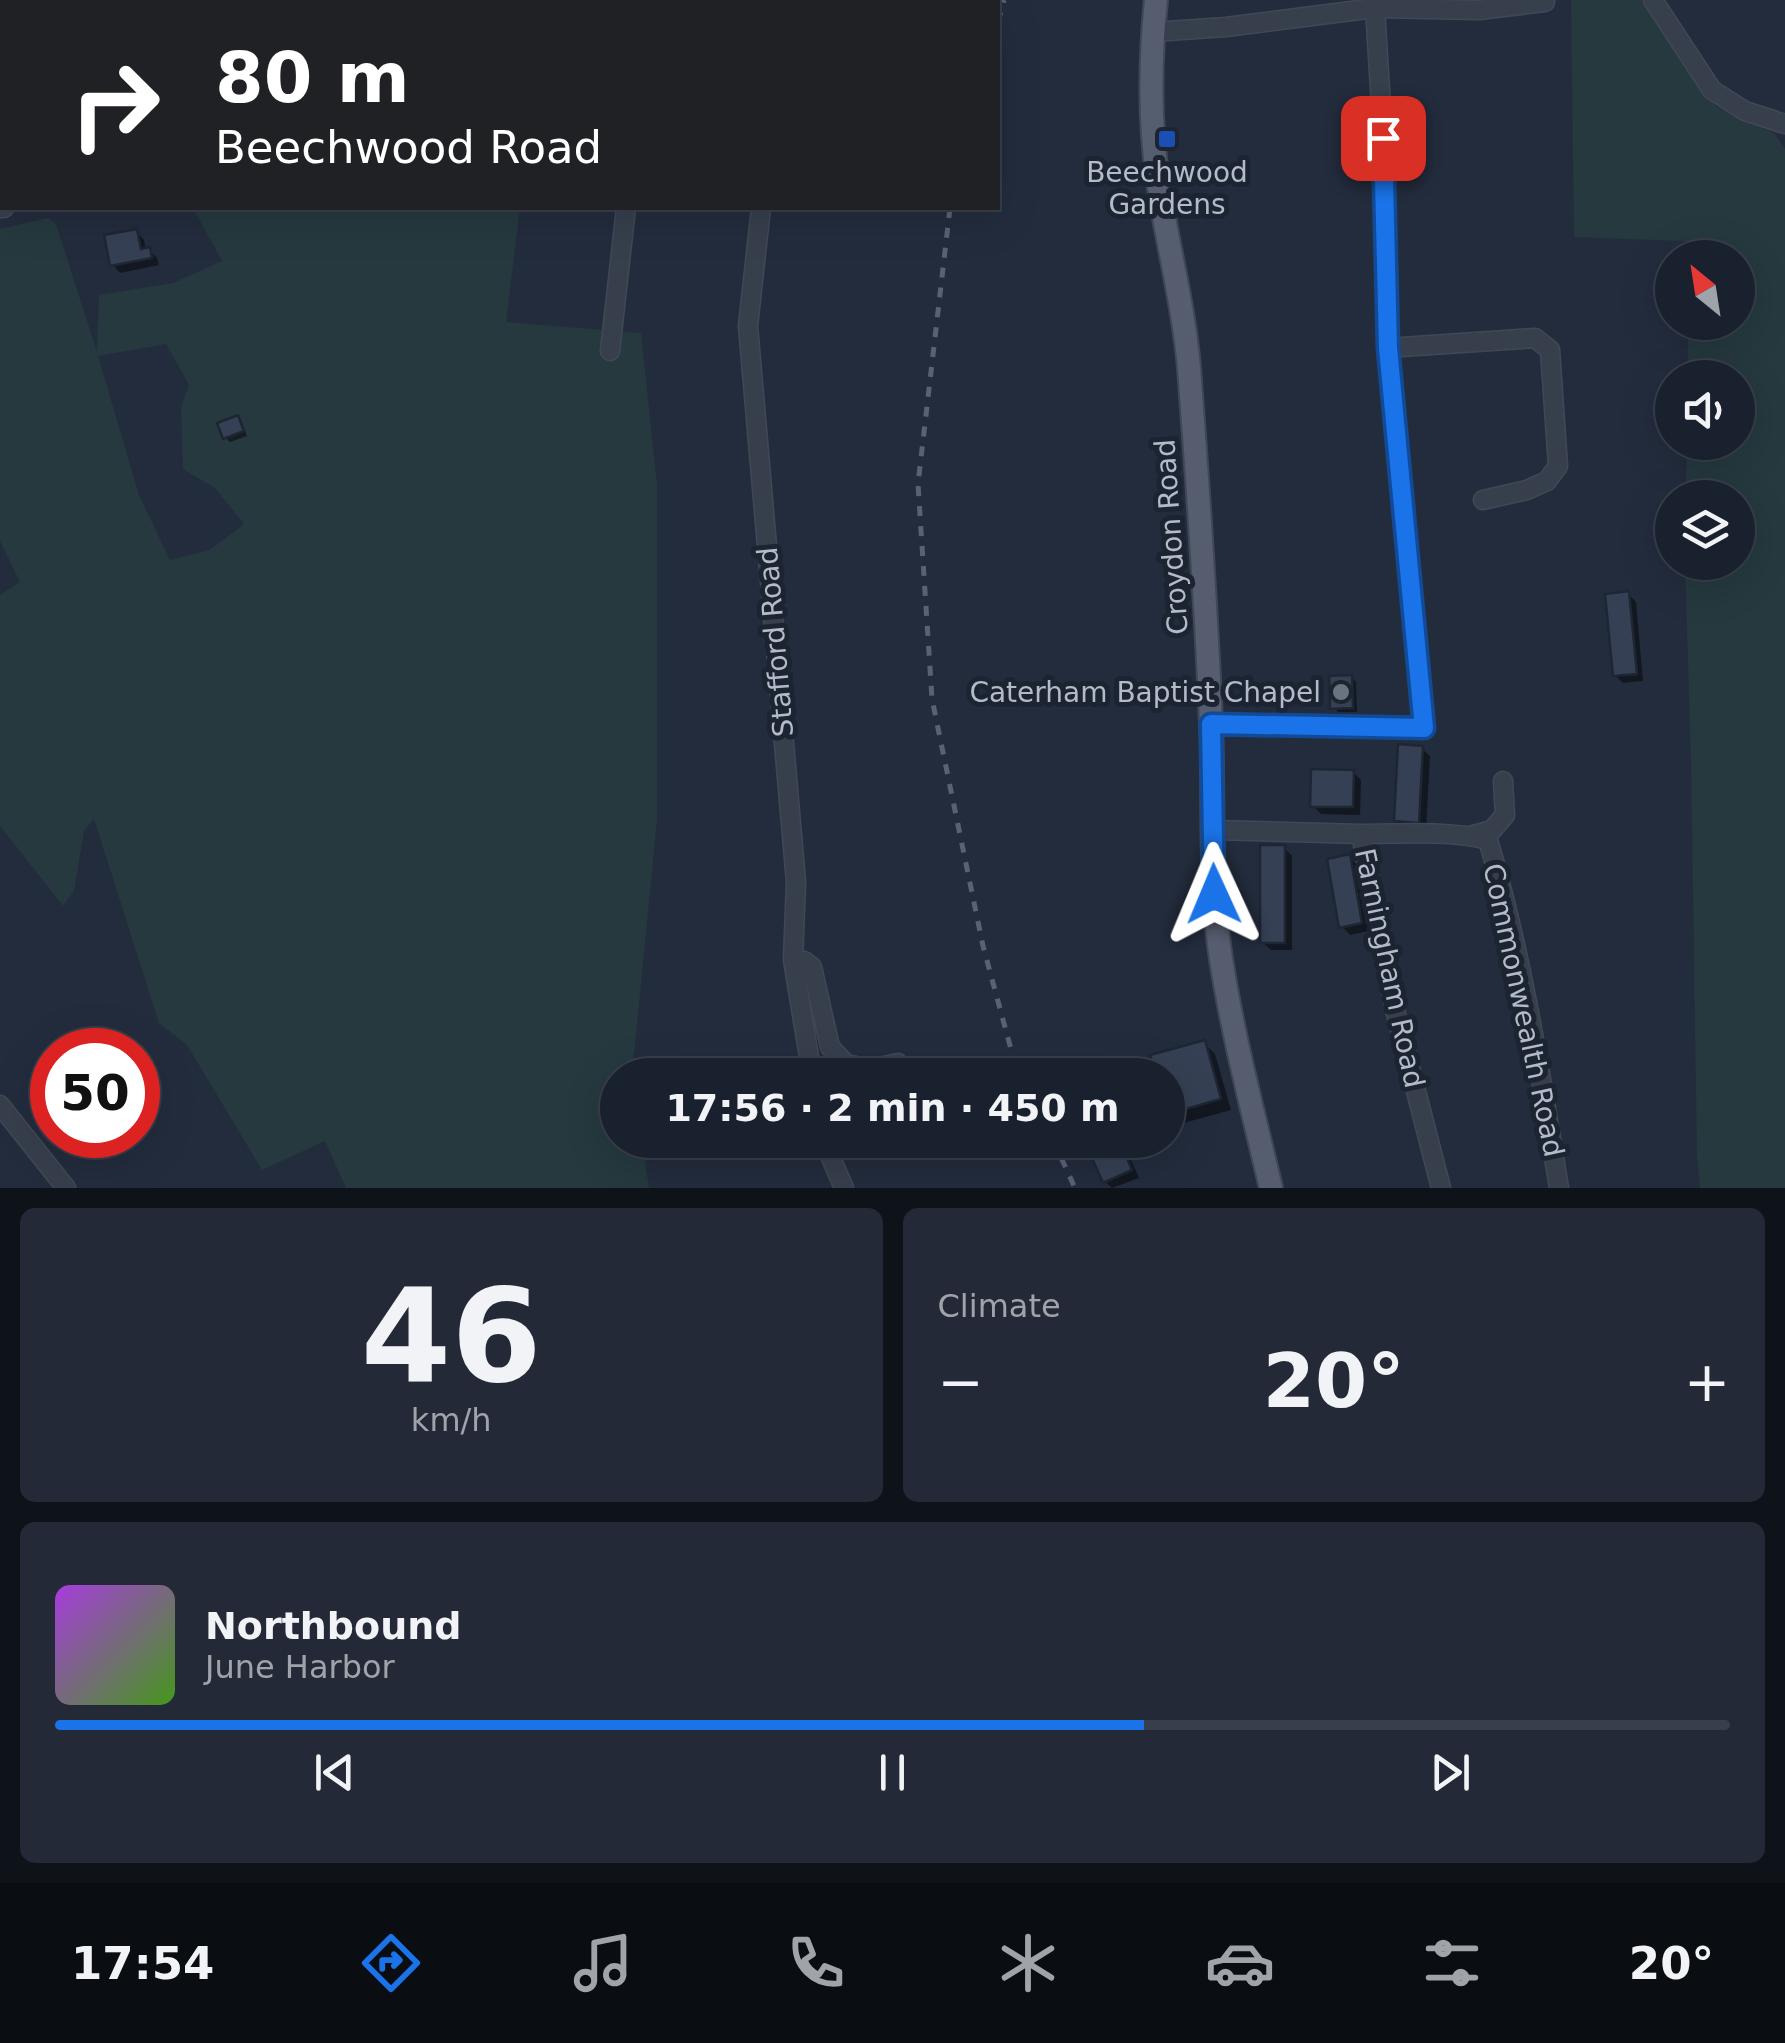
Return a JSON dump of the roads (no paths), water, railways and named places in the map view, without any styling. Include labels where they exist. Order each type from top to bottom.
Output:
[{"type":"main road","name":"Croydon Road","points":[[1156,0],[1152,130],[1188,356],[1205,571],[1214,894],[1220,957],[1271,1188]]},
{"type":"street","points":[[1153,32],[1375,8],[1479,10],[1527,6],[1545,0]]},
{"type":"street","points":[[1655,1],[1712,90],[1746,111],[1785,124]]},
{"type":"street","points":[[1211,724],[1424,728],[1388,348],[1383,138],[1375,8]]},
{"type":"street","points":[[610,352],[626,210]]},
{"type":"street","name":"Stafford Road","points":[[761,210],[748,326],[796,882],[793,960],[809,1058]]},
{"type":"street","points":[[1388,348],[1536,338],[1550,350],[1558,466],[1547,481],[1483,500]]},
{"type":"street","points":[[1470,836],[1492,830],[1504,815],[1503,781]]},
{"type":"street","name":"Farningham Road","points":[[1213,830],[1361,834],[1394,1006],[1441,1188]]},
{"type":"street","name":"Commonwealth Road","points":[[1361,834],[1470,836],[1488,840],[1506,900],[1533,1032],[1559,1188]]},
{"type":"street","points":[[793,960],[812,967],[830,1046],[841,1058]]},
{"type":"street","points":[[0,1105],[66,1188]]},
{"type":"street","points":[[831,1158],[844,1188]]},
{"type":"railway","points":[[1000,15],[1004,0]]},
{"type":"railway","points":[[950,210],[918,484],[932,699],[983,946],[1013,1058]]},
{"type":"railway","points":[[1061,1158],[1075,1188]]},
{"type":"place","name":"Beechwood Gardens","points":[[1167,139]]},
{"type":"place","name":"Caterham Baptist Chapel","points":[[1341,692]]}]
